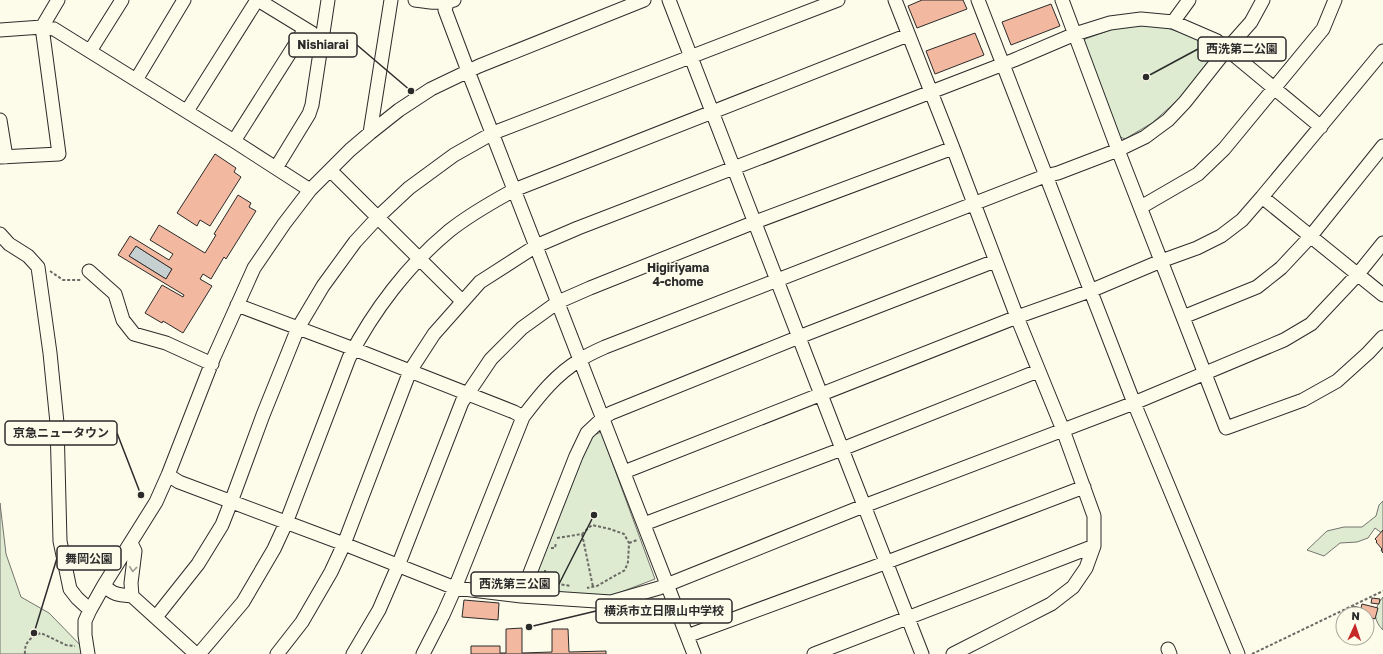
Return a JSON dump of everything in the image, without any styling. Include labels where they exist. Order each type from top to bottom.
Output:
[{"type":"street","points":[[0,120],[3,157],[59,154],[42,27],[58,0]]},
{"type":"street","points":[[90,51],[122,0]]},
{"type":"street","points":[[136,80],[184,0]]},
{"type":"street","points":[[187,111],[257,0],[322,39]]},
{"type":"street","points":[[276,168],[309,114],[312,105],[328,0]]},
{"type":"street","points":[[370,132],[390,0]]},
{"type":"street","points":[[415,0],[433,3],[450,1]]},
{"type":"street","points":[[87,650],[84,635],[85,622],[90,610],[156,502],[168,476],[212,364],[254,268],[284,224],[310,190],[370,132],[425,93],[468,72],[644,0]]},
{"type":"street","points":[[669,0],[922,654]]},
{"type":"street","points":[[156,617],[198,564],[222,525],[263,415],[298,328],[323,286],[355,242],[378,217],[409,188],[454,155],[493,133],[838,0]]},
{"type":"street","points":[[895,0],[975,204],[995,261],[1063,430],[1094,516],[1094,546],[1086,568],[1073,587],[1052,604],[953,654]]},
{"type":"street","points":[[978,0],[1134,403],[1238,654]]},
{"type":"street","points":[[1062,0],[1118,150],[1226,428],[1303,400],[1337,381],[1383,337]]},
{"type":"street","points":[[1173,22],[1190,0]]},
{"type":"street","points":[[423,654],[455,588],[523,417],[537,398],[556,378],[580,360],[605,347],[1046,176],[1058,173],[1118,150],[1145,137],[1168,120],[1206,76],[1251,22],[1263,0]]},
{"type":"street","points":[[1141,207],[1198,174],[1224,149],[1323,29],[1335,0]]},
{"type":"street","points":[[450,1],[445,10],[468,72],[493,133],[694,654]]},
{"type":"street","points":[[277,654],[302,622],[331,572],[344,544],[410,371],[434,334],[480,282],[536,246],[578,228],[1003,64],[1075,34],[1110,23],[1141,19],[1173,22],[1217,41],[1321,127]]},
{"type":"street","points":[[0,30],[42,27],[54,29],[187,111],[310,190]]},
{"type":"street","points":[[234,141],[305,29]]},
{"type":"street","points":[[199,654],[243,602],[274,549],[286,523],[354,348],[396,285],[420,258],[449,231],[483,207],[514,190],[908,36]]},
{"type":"street","points":[[624,472],[1017,317],[1090,291],[1161,261],[1197,248],[1221,236],[1242,220],[1382,55]]},
{"type":"street","points":[[1183,317],[1257,287],[1281,268],[1310,237],[1383,146]]},
{"type":"street","points":[[352,654],[379,610],[466,394],[491,360],[522,328],[558,302],[597,285],[755,222],[953,148]]},
{"type":"street","points":[[330,170],[462,301]]},
{"type":"street","points":[[1262,197],[1383,295]]},
{"type":"street","points":[[0,234],[10,244],[28,256],[38,267],[58,423],[60,541],[70,589],[76,598],[90,610]]},
{"type":"street","points":[[168,476],[179,482],[344,544],[455,588],[521,596],[611,602],[666,584],[864,506],[1134,403],[1284,340],[1311,324],[1358,274],[1383,243]]},
{"type":"street","points":[[521,596],[587,433],[603,418],[611,413],[799,337],[995,261]]},
{"type":"street","points":[[89,271],[115,294],[123,320],[134,334],[166,343],[212,364]]},
{"type":"street","points":[[237,305],[354,348],[514,412],[523,417]]},
{"type":"street","points":[[644,524],[842,449],[1038,371]]},
{"type":"street","points":[[687,636],[886,563],[1084,487]]},
{"type":"street","points":[[131,543],[135,551],[131,583],[132,596]]},
{"type":"street","points":[[814,654],[1094,546]]},
{"type":"street","points":[[104,585],[111,592],[119,595],[132,596],[196,654]]},
{"type":"path","points":[[38,267],[43,266],[63,280],[83,280],[89,271]]},
{"type":"path","points":[[541,546],[555,548],[557,537],[582,534],[592,525],[624,534],[629,543],[628,562],[625,570],[593,587],[584,588]]},
{"type":"path","points":[[582,534],[593,587]]},
{"type":"path","points":[[546,567],[545,574],[552,583],[576,587]]},
{"type":"path","points":[[1252,654],[1383,591]]},
{"type":"path","points":[[25,654],[24,648],[32,636],[42,633],[66,645],[87,650]]},
{"type":"green space","points":[[1142,25],[1167,28],[1192,36],[1215,49],[1216,55],[1179,99],[1152,123],[1125,139],[1118,136],[1082,45],[1085,39],[1113,29]]},
{"type":"green space","points":[[601,432],[655,579],[608,597],[530,590],[528,586],[582,451],[592,436]]},
{"type":"green space","points":[[1383,501],[1383,534],[1375,528],[1368,538],[1357,542],[1340,543],[1324,556],[1307,550],[1327,531],[1344,527],[1362,527],[1376,516],[1379,505]]},
{"type":"green space","points":[[0,503],[6,554],[21,597],[49,613],[89,654],[0,654]]},
{"type":"green space","points":[[1383,597],[1383,630],[1377,622],[1376,609]]},
{"type":"shaded area","points":[[136,246],[172,269],[166,279],[129,256]]},
{"type":"building","points":[[922,0],[963,0],[967,9],[917,28],[908,6]]},
{"type":"building","points":[[1051,4],[1060,26],[1011,45],[1002,22]]},
{"type":"building","points":[[975,33],[984,55],[935,74],[926,51]]},
{"type":"building","points":[[215,154],[236,168],[234,172],[241,177],[210,226],[200,220],[197,226],[177,213]]},
{"type":"building","points":[[238,195],[251,203],[249,207],[256,211],[226,259],[224,257],[211,279],[203,274],[200,279],[212,286],[183,333],[163,321],[162,323],[145,313],[162,285],[183,297],[184,295],[118,255],[130,236],[169,260],[173,254],[150,240],[159,225],[205,253],[216,235],[214,234]],"holes":[[[136,246],[172,269],[166,279],[129,256]]]},
{"type":"building","points":[[1383,530],[1383,553],[1375,539]]},
{"type":"building","points":[[1372,598],[1380,599],[1379,604],[1371,603]]},
{"type":"building","points":[[464,600],[499,603],[498,620],[462,617]]},
{"type":"building","points":[[1375,607],[1378,608],[1375,619]]},
{"type":"building","points":[[522,628],[522,653],[552,652],[552,629],[568,629],[569,652],[606,651],[606,654],[471,654],[471,646],[500,646],[500,653],[506,653],[506,629]]},
{"type":"place","name":"西洗第二公園","points":[[1146,77]]},
{"type":"place","name":"Nishiarai","points":[[411,91]]},
{"type":"place","name":"京急ニュータウン","points":[[141,495]]},
{"type":"place","name":"西洗第三公園","points":[[594,515]]},
{"type":"place","name":"横浜市立日限山中学校","points":[[529,627]]},
{"type":"place","name":"舞岡公園","points":[[34,633]]},
{"type":"district","name":"Higiriyama 4-chome","points":[[678,274]]}]
